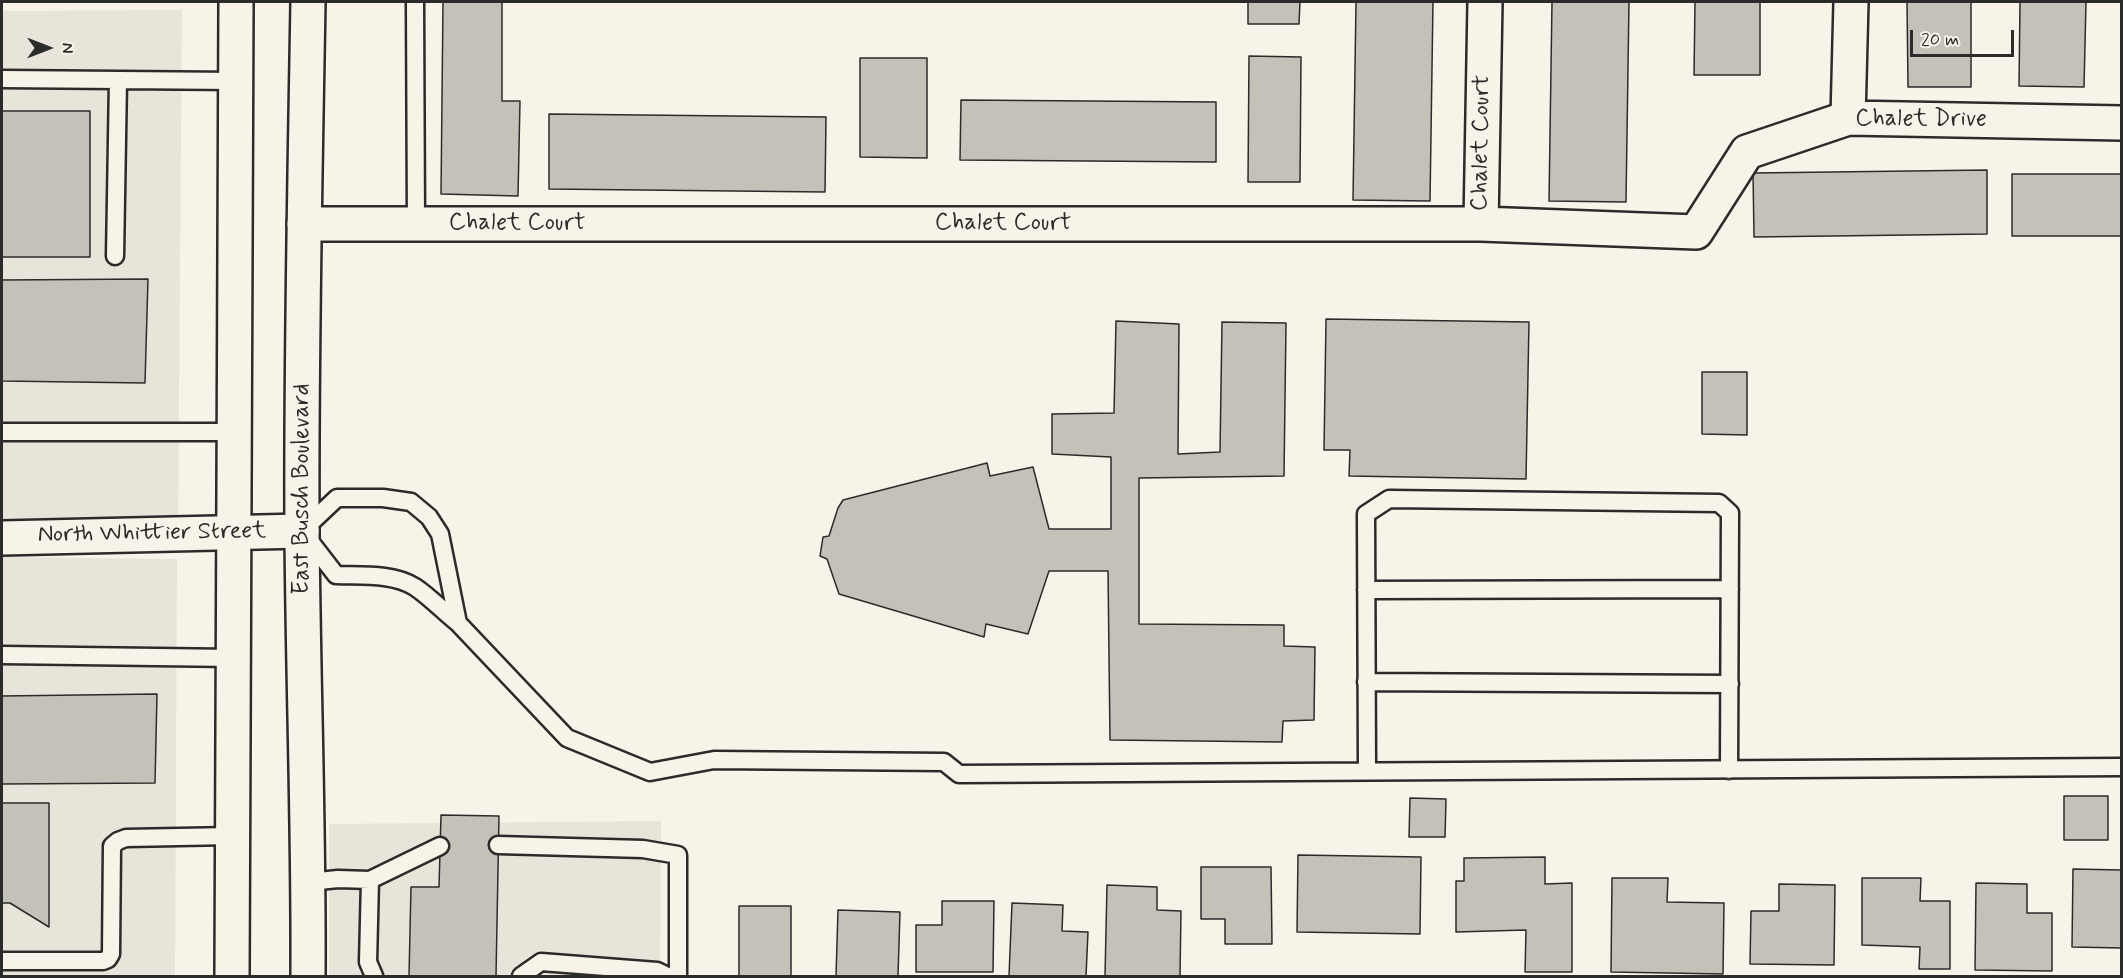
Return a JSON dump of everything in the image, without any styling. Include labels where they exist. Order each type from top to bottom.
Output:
[{"type":"street","points":[[231,976],[236,2]]},
{"type":"street","name":"East Busch Boulevard","points":[[308,2],[302,531],[309,882],[308,976]]},
{"type":"street","name":"Chalet Court","points":[[304,224],[1480,224],[1485,2]]},
{"type":"street","points":[[1848,118],[1851,2]]},
{"type":"street","name":"Chalet Drive","points":[[1480,224],[1696,232],[1747,152],[1848,118],[2121,123]]},
{"type":"street","name":"North Whittier Street","points":[[2,538],[302,531]]},
{"type":"lane","points":[[415,2],[416,224]]},
{"type":"lane","points":[[2,79],[236,81]]},
{"type":"lane","points":[[115,256],[118,80]]},
{"type":"lane","points":[[2,432],[234,432]]},
{"type":"lane","points":[[458,623],[440,534],[429,517],[411,502],[383,498],[337,498],[302,531],[336,575],[387,577],[415,587],[458,623],[567,738],[650,772],[714,760],[802,759],[944,762],[959,774],[2121,767]]},
{"type":"lane","points":[[1367,771],[1366,514],[1389,499],[1719,503],[1730,513],[1730,770]]},
{"type":"lane","points":[[1366,590],[1730,589]]},
{"type":"lane","points":[[2,655],[234,658]]},
{"type":"lane","points":[[1366,682],[1730,684]]},
{"type":"lane","points":[[2,961],[103,961],[108,959],[111,954],[112,846],[118,841],[126,838],[232,836]]},
{"type":"lane","points":[[498,845],[643,849],[678,855],[678,976]]},
{"type":"lane","points":[[309,882],[338,879],[370,880],[440,846]]},
{"type":"lane","points":[[370,880],[368,962],[374,976]]},
{"type":"lane","points":[[521,976],[541,962],[657,971],[667,976]]},
{"type":"shaded area","points":[[182,10],[178,523],[2,522],[2,11]]},
{"type":"shaded area","points":[[2,557],[177,559],[175,976],[2,976]]},
{"type":"shaded area","points":[[661,821],[660,976],[329,976],[329,824]]},
{"type":"building","points":[[443,2],[502,2],[502,101],[520,101],[518,196],[441,194]]},
{"type":"building","points":[[1248,2],[1300,2],[1299,24],[1248,24]]},
{"type":"building","points":[[1356,2],[1433,2],[1430,201],[1353,200]]},
{"type":"building","points":[[1552,2],[1629,2],[1626,202],[1549,201]]},
{"type":"building","points":[[1695,2],[1760,2],[1760,75],[1694,75]]},
{"type":"building","points":[[1907,2],[1971,2],[1971,87],[1908,87]]},
{"type":"building","points":[[2020,2],[2086,2],[2084,87],[2019,86]]},
{"type":"building","points":[[1249,56],[1301,57],[1300,182],[1248,182]]},
{"type":"building","points":[[860,58],[927,58],[927,158],[860,157]]},
{"type":"building","points":[[961,100],[1216,102],[1216,162],[960,160]]},
{"type":"building","points":[[2,111],[90,111],[90,257],[2,257]]},
{"type":"building","points":[[549,114],[826,117],[825,192],[549,189]]},
{"type":"building","points":[[1987,170],[1987,234],[1754,237],[1753,173]]},
{"type":"building","points":[[2012,174],[2122,174],[2122,236],[2012,236]]},
{"type":"building","points":[[148,279],[145,383],[2,381],[2,280]]},
{"type":"building","points":[[1326,319],[1529,322],[1526,479],[1349,476],[1350,450],[1324,450]]},
{"type":"building","points":[[1116,321],[1179,324],[1178,454],[1220,452],[1222,322],[1286,323],[1284,476],[1139,478],[1139,624],[1284,625],[1284,646],[1315,647],[1314,720],[1283,721],[1282,742],[1110,740],[1108,571],[1049,571],[1028,634],[986,624],[984,637],[839,594],[827,559],[820,556],[823,537],[829,536],[843,500],[987,463],[990,476],[1033,467],[1049,529],[1111,529],[1111,457],[1052,454],[1052,414],[1114,413]]},
{"type":"building","points":[[1702,372],[1747,372],[1747,435],[1702,434]]},
{"type":"building","points":[[157,694],[155,783],[2,784],[2,696]]},
{"type":"building","points":[[2064,796],[2108,796],[2108,840],[2064,840]]},
{"type":"building","points":[[1410,798],[1446,799],[1445,837],[1409,837]]},
{"type":"building","points":[[2,803],[49,803],[49,927],[10,903],[2,903]]},
{"type":"building","points":[[441,815],[499,816],[496,976],[409,976],[411,887],[439,887]]},
{"type":"building","points":[[1298,855],[1421,857],[1420,934],[1297,932]]},
{"type":"building","points":[[1545,857],[1545,884],[1572,883],[1572,972],[1525,972],[1526,930],[1456,932],[1456,881],[1464,881],[1464,858]]},
{"type":"building","points":[[1201,867],[1271,867],[1272,944],[1225,944],[1225,919],[1201,919]]},
{"type":"building","points":[[2073,869],[2122,870],[2122,948],[2072,947]]},
{"type":"building","points":[[1612,878],[1668,878],[1667,902],[1724,903],[1723,974],[1611,972]]},
{"type":"building","points":[[1862,878],[1921,878],[1920,901],[1950,901],[1950,969],[1919,969],[1920,947],[1862,945]]},
{"type":"building","points":[[1976,883],[2027,884],[2027,913],[2052,913],[2052,971],[1975,970]]},
{"type":"building","points":[[1779,884],[1835,885],[1834,965],[1750,964],[1751,911],[1779,911]]},
{"type":"building","points":[[1107,885],[1157,887],[1157,910],[1181,911],[1180,976],[1105,976]]},
{"type":"building","points":[[942,901],[994,901],[993,972],[916,972],[916,925],[942,925]]},
{"type":"building","points":[[1012,903],[1063,905],[1062,931],[1088,932],[1086,976],[1009,976]]},
{"type":"building","points":[[739,906],[791,906],[791,976],[739,976]]},
{"type":"building","points":[[838,910],[900,912],[898,976],[836,976]]}]
